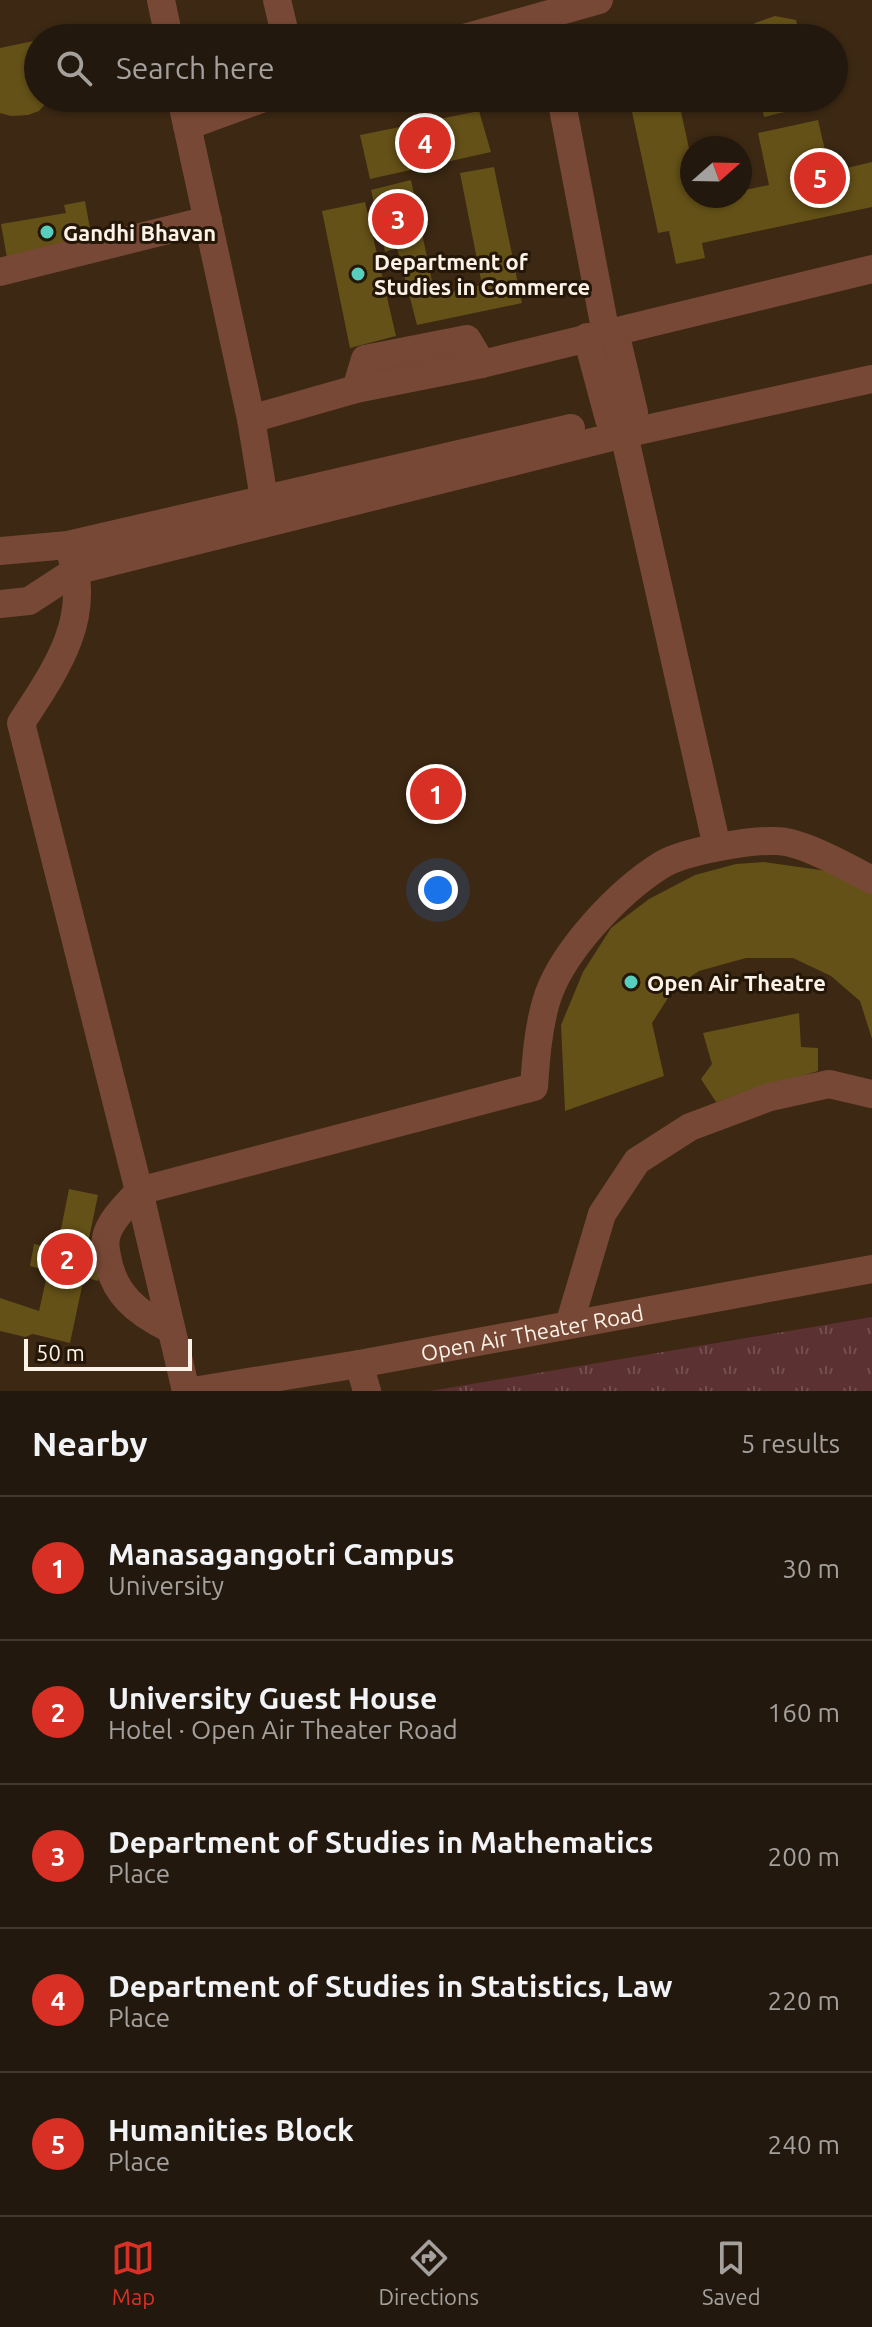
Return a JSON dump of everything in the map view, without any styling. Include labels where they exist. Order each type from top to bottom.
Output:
[{"type":"street","points":[[161,0],[166,24]]},
{"type":"street","points":[[277,0],[283,24]]},
{"type":"street","points":[[521,24],[599,0]]},
{"type":"street","points":[[184,112],[251,419],[266,512]]},
{"type":"street","points":[[187,126],[226,112]]},
{"type":"street","points":[[563,112],[603,335],[717,847]]},
{"type":"street","points":[[0,272],[208,220]]},
{"type":"street","points":[[251,419],[356,389],[365,359],[467,339],[482,364],[872,269]]},
{"type":"street","points":[[0,551],[72,558],[872,360]]},
{"type":"street","points":[[622,421],[872,379]]},
{"type":"street","points":[[0,604],[29,601],[72,558]]},
{"type":"street","points":[[72,558],[75,620],[62,659],[21,723],[186,1391]]},
{"type":"street","points":[[170,1329],[146,1317],[124,1298],[110,1273],[107,1232],[139,1191],[534,1087],[536,1050],[547,999],[571,952],[613,902],[665,863],[717,847],[778,840],[829,857],[872,880]]},
{"type":"street","points":[[569,1325],[602,1214],[637,1161],[690,1127],[770,1097],[829,1084],[872,1094]]},
{"type":"street","name":"Open Air Theater Road","points":[[193,1391],[363,1378],[569,1325],[872,1269]]},
{"type":"shaded area","points":[[0,0],[872,0],[872,1391],[0,1391]]},
{"type":"green space","points":[[872,1317],[872,1391],[430,1391]]},
{"type":"building","points":[[775,16],[796,20],[797,24],[754,24]]},
{"type":"building","points":[[24,43],[24,112],[36,112],[11,116],[0,113],[0,48]]},
{"type":"building","points":[[479,112],[491,152],[370,179],[360,135]]},
{"type":"building","points":[[632,112],[681,112],[686,136],[680,136],[680,208],[752,208],[752,189],[769,185],[758,133],[818,120],[830,172],[872,162],[872,207],[702,243],[705,258],[676,264],[669,231],[658,233]]},
{"type":"building","points":[[763,112],[784,112],[764,117]]},
{"type":"building","points":[[494,167],[522,303],[417,325],[397,248],[385,252],[371,190],[411,180],[435,296],[482,285],[460,173]]},
{"type":"building","name":"Gandhi Bhavan","points":[[85,201],[92,240],[7,258],[1,224],[66,213],[64,205]]},
{"type":"building","name":"Department of Studies in Commerce","points":[[365,202],[396,336],[350,348],[322,211]]},
{"type":"building","name":"Open Air Theatre","points":[[764,862],[834,872],[872,894],[872,1039],[860,1001],[831,976],[793,958],[746,958],[699,971],[675,987],[652,1023],[664,1076],[565,1111],[561,1025],[583,972],[611,928],[649,899],[695,875],[736,864]]},
{"type":"building","name":"Open Air Theatre","points":[[799,1013],[801,1047],[818,1048],[818,1071],[716,1102],[701,1079],[712,1064],[703,1033]]},
{"type":"building","points":[[69,1189],[98,1195],[87,1248],[104,1251],[98,1281],[84,1277],[70,1343],[33,1334],[25,1337],[0,1331],[0,1298],[39,1311],[48,1271],[30,1266],[34,1244],[57,1249]]},
{"type":"place","name":"Department of Studies in Statistics, Law","points":[[425,143]]},
{"type":"place","name":"Humanities Block","points":[[820,178]]},
{"type":"place","name":"Department of Studies in Mathematics","points":[[398,219]]},
{"type":"place","name":"Gandhi Bhavan","points":[[47,232]]},
{"type":"place","name":"Department of Studies in Commerce","points":[[358,274]]},
{"type":"place","name":"Manasagangotri Campus","points":[[436,794]]},
{"type":"place","name":"Open Air Theatre","points":[[631,982]]},
{"type":"place","name":"University Guest House","points":[[67,1259]]}]
